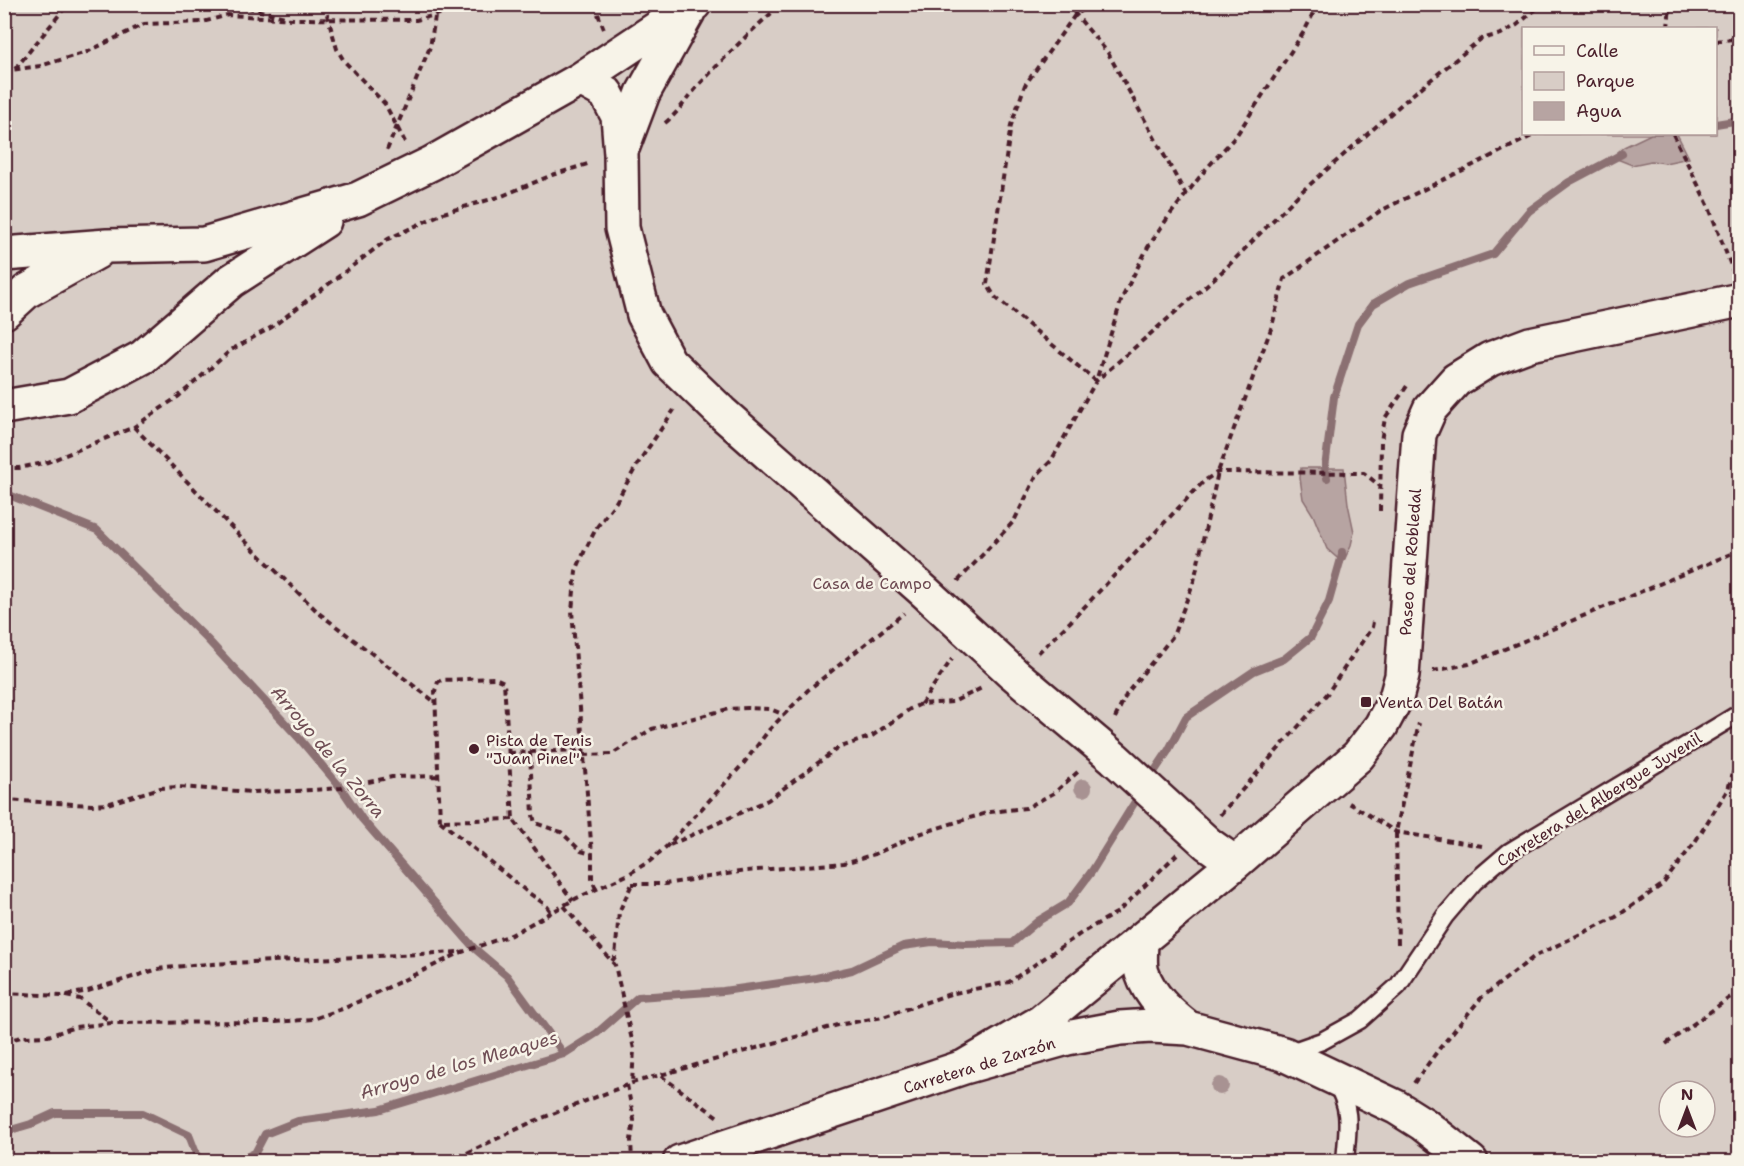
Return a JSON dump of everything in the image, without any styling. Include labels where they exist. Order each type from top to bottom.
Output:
[{"type":"street","points":[[4,407],[69,396],[143,357],[231,281],[358,199],[419,169],[581,79],[693,6]]},
{"type":"street","points":[[621,154],[643,93],[693,6]]},
{"type":"street","points":[[581,79],[606,93],[618,116],[622,228],[644,315],[669,362],[1013,673],[1234,863]]},
{"type":"street","points":[[4,254],[107,246],[204,244],[358,199]]},
{"type":"street","points":[[4,312],[27,291],[107,246]]},
{"type":"street","name":"Paseo del Robledal","points":[[964,1067],[1041,1022],[1234,863],[1358,756],[1381,726],[1396,698],[1423,675],[1419,434],[1430,409],[1455,380],[1490,359],[1530,344],[1737,288]]},
{"type":"street","points":[[1141,940],[1142,972],[1150,989],[1167,1011],[1188,1028]]},
{"type":"street","name":"Carretera de Zarzón","points":[[680,1161],[964,1067],[1067,1038],[1120,1028],[1151,1026],[1188,1028],[1284,1054],[1396,1107],[1423,1124],[1471,1161]]},
{"type":"lane","name":"Carretera del Albergue Juvenil","points":[[1284,1054],[1322,1041],[1360,1020],[1398,986],[1445,916],[1474,882],[1509,852],[1740,713]]},
{"type":"lane","points":[[1333,1077],[1345,1098],[1348,1114],[1345,1161]]},
{"type":"path","points":[[14,70],[68,4]]},
{"type":"path","points":[[216,4],[245,7],[294,19]]},
{"type":"path","points":[[324,4],[337,49],[344,62],[385,104],[419,169]]},
{"type":"path","points":[[4,71],[40,66],[87,52],[144,24],[202,22],[228,15],[294,19],[416,20],[435,17],[478,4]]},
{"type":"path","points":[[660,128],[674,116],[699,85],[759,23],[782,4]]},
{"type":"path","points":[[1067,4],[1108,53],[1186,195]]},
{"type":"path","points":[[1093,4],[1075,15],[1025,85],[1011,125],[987,284],[995,297],[1096,381]]},
{"type":"path","points":[[4,1041],[22,1036],[48,1036],[75,1027],[112,1023],[276,1022],[313,1019],[363,1000],[462,952],[511,935],[650,861],[667,846],[744,763],[769,730],[808,690],[912,607],[932,598],[1014,521],[1037,475],[1051,461],[1096,381],[1122,298],[1148,247],[1186,195],[1236,136],[1305,30],[1318,4]]},
{"type":"path","points":[[1096,381],[1226,269],[1299,194],[1412,95],[1481,39],[1501,34],[1517,25],[1542,4]]},
{"type":"path","points":[[1668,27],[1670,4]]},
{"type":"path","points":[[384,157],[430,47],[435,17]]},
{"type":"path","points":[[1717,41],[1740,38]]},
{"type":"path","points":[[632,884],[666,884],[746,871],[844,862],[875,854],[919,834],[963,820],[990,812],[1026,808],[1054,793],[1106,751],[1127,693],[1173,636],[1194,581],[1218,472],[1272,326],[1284,279],[1380,211],[1534,135]]},
{"type":"path","points":[[1674,135],[1708,205],[1737,288]]},
{"type":"path","points":[[4,468],[19,468],[48,462],[134,427],[178,396],[231,350],[272,327],[388,239],[443,213],[502,196],[552,175],[621,154]]},
{"type":"path","points":[[596,889],[592,879],[592,854],[572,610],[576,571],[597,527],[626,486],[640,460],[680,399],[694,387]]},
{"type":"path","points":[[134,427],[320,614],[435,702]]},
{"type":"path","points":[[921,704],[953,702],[1013,673],[1044,648],[1204,481],[1218,472],[1364,473],[1380,486]]},
{"type":"path","points":[[1423,675],[1469,664],[1740,550]]},
{"type":"path","points":[[667,846],[768,800],[838,748],[872,736],[921,704],[959,649],[972,635]]},
{"type":"path","points":[[552,913],[546,905],[440,821],[435,702],[436,686],[442,680],[495,678],[502,680],[506,688],[513,819],[573,901]]},
{"type":"path","points":[[509,753],[612,754],[652,729],[728,709],[770,710],[785,715]]},
{"type":"path","points":[[1398,986],[1396,832],[1421,716]]},
{"type":"path","points":[[1396,1107],[1481,998],[1535,956],[1616,917],[1662,885],[1695,842],[1728,789],[1740,750]]},
{"type":"path","points":[[530,752],[535,823],[561,832],[581,851],[592,854]]},
{"type":"path","points":[[4,800],[92,805],[107,804],[160,788],[253,792],[296,791],[341,788],[392,777],[438,776]]},
{"type":"path","points":[[1324,786],[1396,832],[1509,852]]},
{"type":"path","points":[[440,821],[513,819]]},
{"type":"path","points":[[448,1161],[532,1122],[630,1084],[838,1025],[883,1017],[950,994],[1009,982],[1083,932],[1118,912],[1186,823]]},
{"type":"path","points":[[627,875],[632,884]]},
{"type":"path","points":[[612,961],[615,957],[619,912],[632,884]]},
{"type":"path","points":[[564,906],[612,961],[618,974],[634,1049],[630,1084],[634,1120],[631,1140],[632,1161]]},
{"type":"path","points":[[62,996],[88,991],[158,969],[180,966],[462,952]]},
{"type":"path","points":[[1666,1044],[1740,992]]},
{"type":"path","points":[[4,993],[80,999],[112,1023]]},
{"type":"path","points":[[660,1076],[720,1118],[733,1144]]},
{"type":"green space","name":"Casa de Campo","points":[[5,5],[1739,5],[1739,1161],[5,1162]]},
{"type":"water","points":[[1649,135],[1678,135],[1689,158],[1665,163],[1651,161],[1632,165],[1612,157],[1624,147]]},
{"type":"water","points":[[1301,468],[1344,468],[1354,532],[1343,563],[1327,549],[1313,515],[1303,499]]},
{"type":"waterway","name":"Arroyo de los Meaques","points":[[1717,124],[1740,120]]},
{"type":"waterway","name":"Arroyo de los Meaques","points":[[1327,478],[1325,468],[1334,397],[1358,324],[1373,304],[1409,283],[1493,254],[1529,211],[1569,182],[1622,154]]},
{"type":"waterway","name":"Arroyo de la Zorra","points":[[4,493],[97,530],[207,639],[298,737],[341,788],[362,819],[474,948],[507,976],[564,1054]]},
{"type":"waterway","name":"Arroyo de los Meaques","points":[[1148,781],[1168,751],[1186,717],[1254,671],[1284,659],[1311,637],[1329,601],[1342,552]]},
{"type":"waterway","name":"Arroyo de los Meaques","points":[[235,1162],[255,1153],[265,1134],[298,1121],[379,1110],[564,1054],[597,1033],[638,997],[723,991],[816,978],[852,970],[903,946],[932,942],[1012,943],[1038,921],[1068,903],[1092,871],[1141,792]]},
{"type":"waterway","name":"Arroyo de los Meaques","points":[[4,1132],[31,1124],[55,1113],[143,1113],[189,1135],[197,1156],[207,1162]]},
{"type":"place","name":"Venta Del Batán","points":[[1366,702]]},
{"type":"place","name":"Pista de Tenis \"Juan Pinel\"","points":[[474,749]]}]
